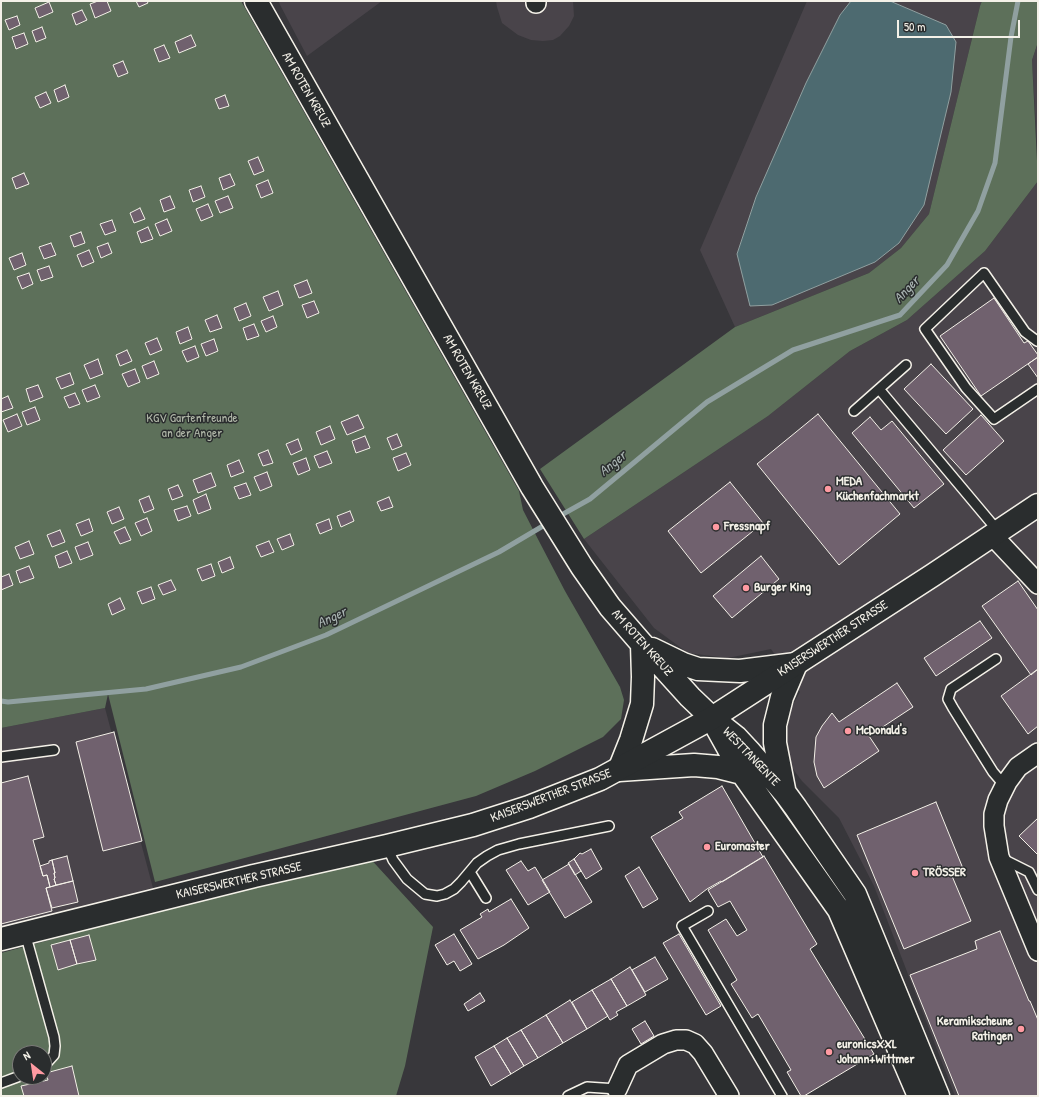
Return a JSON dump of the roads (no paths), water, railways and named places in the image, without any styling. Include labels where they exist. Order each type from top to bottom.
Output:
[{"type":"street","points":[[251,1],[267,22]]},
{"type":"street","name":"AM ROTEN KREUZ","points":[[256,1],[560,534],[610,607],[690,697],[712,718]]},
{"type":"street","name":"KAISERSWERTHER STRASSE","points":[[1,939],[254,876],[473,825],[529,807],[600,779],[712,718],[1038,505]]},
{"type":"street","points":[[995,533],[1038,584]]},
{"type":"street","points":[[742,773],[718,767],[694,765],[619,770],[640,712],[643,676],[642,644],[683,664],[698,669],[740,671],[796,664]]},
{"type":"street","points":[[785,793],[775,743],[775,725],[782,696],[796,664]]},
{"type":"street","name":"WESTTANGENTE","points":[[712,718],[742,773],[839,910],[919,1096]]},
{"type":"street","name":"WESTTANGENTE","points":[[712,718],[745,746],[785,793],[855,894],[938,1096]]},
{"type":"street","points":[[1038,753],[1018,767],[1005,786],[998,800],[994,814],[994,826],[999,857],[1038,951]]},
{"type":"street","points":[[612,1092],[628,1065],[663,1044],[676,1040],[686,1040],[695,1044],[703,1053],[729,1096]]},
{"type":"lane","points":[[1038,340],[1037,341],[1026,332],[984,273],[925,329],[966,388],[994,420],[1038,389]]},
{"type":"lane","points":[[854,411],[906,365]]},
{"type":"lane","points":[[879,389],[995,533]]},
{"type":"lane","points":[[996,659],[951,689],[948,698],[993,772],[1005,786]]},
{"type":"lane","points":[[1,758],[54,750]]},
{"type":"lane","points":[[387,846],[393,860],[407,879],[426,894],[437,896],[454,889],[477,863],[486,856],[498,850],[520,844],[609,826]]},
{"type":"lane","points":[[999,857],[1029,872],[1038,890]]},
{"type":"lane","points":[[470,872],[486,898]]},
{"type":"lane","points":[[708,911],[682,926],[782,1096]]},
{"type":"lane","points":[[25,933],[54,1037],[55,1046],[54,1054],[52,1056]]},
{"type":"lane","points":[[1,1082],[12,1079]]},
{"type":"lane","points":[[568,1096],[587,1087],[612,1092]]},
{"type":"water","points":[[851,1],[890,1],[946,25],[956,42],[951,92],[924,205],[899,243],[875,262],[772,305],[750,306],[737,254],[756,197],[806,83],[840,15]]},
{"type":"waterway","name":"Anger","points":[[556,518],[590,499],[707,402],[793,350],[900,315],[947,265],[978,211],[995,163],[1011,37],[1018,1]]},
{"type":"waterway","name":"Anger","points":[[1,701],[8,702],[146,689],[241,667],[326,635],[499,552],[548,523]]},
{"type":"place","name":"MEDA Küchenfachmarkt","points":[[828,489]]},
{"type":"place","name":"Fressnapf","points":[[716,527]]},
{"type":"place","name":"Burger King","points":[[746,588]]},
{"type":"place","name":"McDonald's","points":[[848,731]]},
{"type":"place","name":"Euromaster","points":[[707,847]]},
{"type":"place","name":"TRÖSSER","points":[[915,873]]},
{"type":"place","name":"Keramikscheune Ratingen","points":[[1021,1029]]},
{"type":"place","name":"euronicsXXL Johann+Wittmer","points":[[829,1052]]},
{"type":"park label","name":"KGV Gartenfreunde an der Anger","points":[[192,426]]}]
